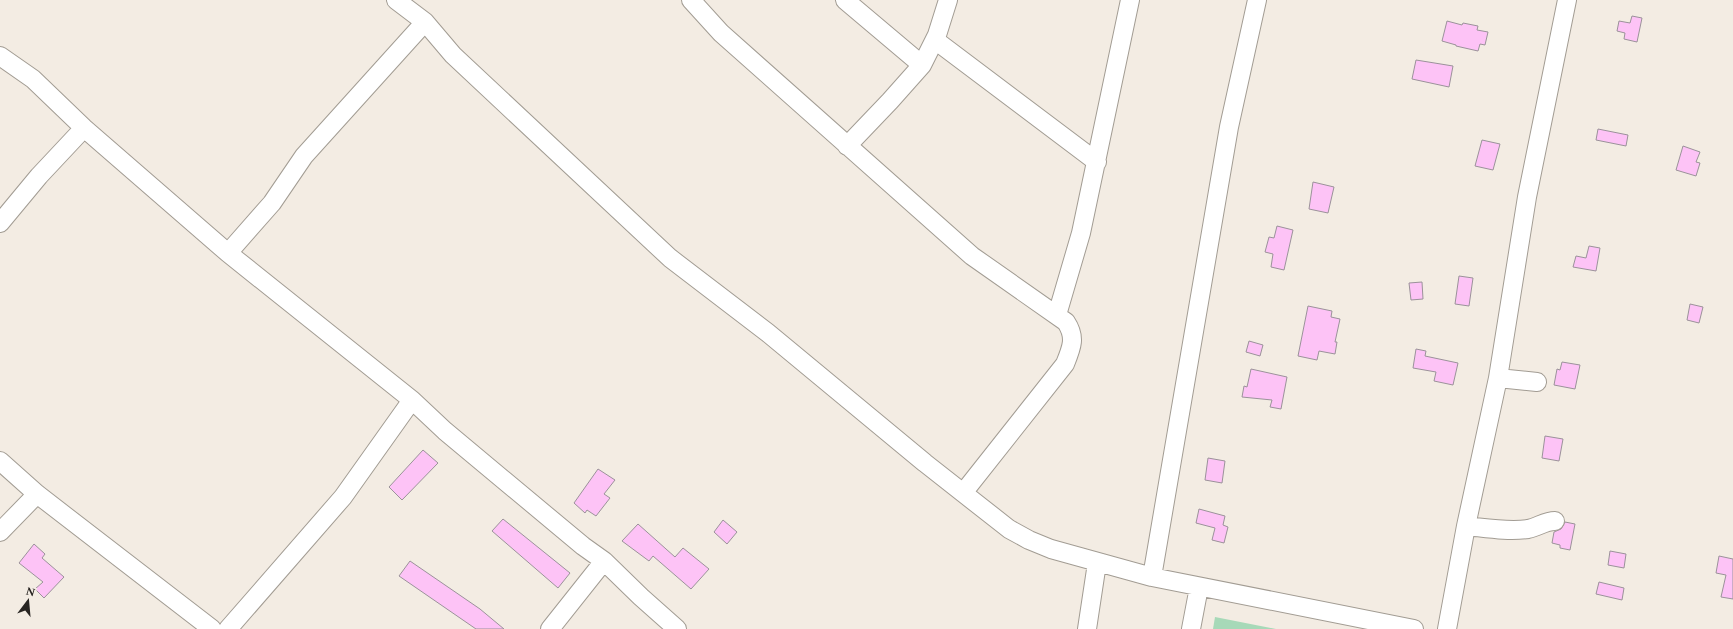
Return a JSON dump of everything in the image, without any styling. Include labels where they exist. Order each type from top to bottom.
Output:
[{"type":"street","points":[[396,0],[425,22],[452,55],[670,258],[768,333],[1009,529],[1051,549],[1097,563],[1152,577],[1414,629]]},
{"type":"street","points":[[691,0],[721,33],[972,256],[1058,315],[1072,330],[1072,347],[1065,364],[963,493]]},
{"type":"street","points":[[845,0],[922,65]]},
{"type":"street","points":[[847,146],[922,65],[935,40],[948,0]]},
{"type":"street","points":[[1058,315],[1081,233],[1130,0]]},
{"type":"street","points":[[1152,577],[1229,127],[1257,0]]},
{"type":"street","points":[[1447,629],[1466,526],[1498,378],[1527,197],[1567,0]]},
{"type":"street","points":[[228,253],[272,203],[304,156],[425,22]]},
{"type":"street","points":[[935,40],[1097,162]]},
{"type":"street","points":[[0,56],[33,79],[84,128],[228,253],[412,400],[445,431],[583,546],[604,561],[677,629]]},
{"type":"street","points":[[0,223],[39,176],[84,128]]},
{"type":"street","points":[[1498,378],[1537,382]]},
{"type":"street","points":[[228,629],[343,497],[412,400]]},
{"type":"street","points":[[0,461],[37,494],[212,629]]},
{"type":"street","points":[[0,532],[37,494]]},
{"type":"street","points":[[1466,526],[1505,530],[1534,527],[1546,521],[1555,521]]},
{"type":"street","points":[[550,629],[604,561]]},
{"type":"street","points":[[1087,629],[1097,563]]},
{"type":"street","points":[[1191,629],[1199,587]]},
{"type":"green space","points":[[1215,617],[1276,629],[1213,629]]},
{"type":"building","points":[[1632,16],[1642,18],[1637,42],[1624,39],[1625,33],[1617,31],[1619,21],[1630,23]]},
{"type":"building","points":[[1447,21],[1462,25],[1463,23],[1478,26],[1477,30],[1488,32],[1485,45],[1480,44],[1478,51],[1442,41]]},
{"type":"building","points":[[1416,60],[1453,66],[1449,87],[1412,79]]},
{"type":"building","points":[[1598,129],[1628,135],[1626,146],[1596,140]]},
{"type":"building","points":[[1482,140],[1500,144],[1493,170],[1475,166]]},
{"type":"building","points":[[1683,146],[1700,152],[1696,162],[1700,163],[1696,176],[1676,170]]},
{"type":"building","points":[[1313,182],[1334,187],[1328,213],[1309,209]]},
{"type":"building","points":[[1277,226],[1293,230],[1284,270],[1271,267],[1273,254],[1265,252],[1269,237],[1274,238]]},
{"type":"building","points":[[1589,246],[1600,248],[1596,271],[1573,267],[1576,256],[1586,258]]},
{"type":"building","points":[[1459,276],[1473,278],[1469,306],[1455,304]]},
{"type":"building","points":[[1422,282],[1423,299],[1411,300],[1409,283]]},
{"type":"building","points":[[1690,304],[1703,307],[1699,323],[1687,320]]},
{"type":"building","points":[[1308,306],[1332,311],[1331,317],[1340,319],[1335,342],[1337,342],[1335,354],[1319,351],[1317,360],[1298,356]]},
{"type":"building","points":[[1249,341],[1263,345],[1260,356],[1246,352]]},
{"type":"building","points":[[1416,349],[1426,351],[1425,356],[1458,363],[1453,385],[1434,381],[1436,372],[1413,368]]},
{"type":"building","points":[[1562,362],[1580,365],[1575,389],[1554,385],[1557,369],[1560,370]]},
{"type":"building","points":[[1251,369],[1287,377],[1281,409],[1270,407],[1272,400],[1242,397],[1244,386],[1247,387]]},
{"type":"building","points":[[1545,436],[1563,439],[1559,461],[1542,458]]},
{"type":"building","points":[[423,450],[438,463],[402,500],[389,487]]},
{"type":"building","points":[[1208,458],[1225,461],[1222,483],[1205,480]]},
{"type":"building","points":[[598,469],[615,480],[604,494],[610,498],[596,516],[587,510],[585,513],[574,503]]},
{"type":"building","points":[[1199,509],[1225,516],[1223,525],[1228,527],[1224,543],[1212,540],[1215,528],[1196,523]]},
{"type":"building","points":[[503,519],[570,573],[558,588],[492,531]]},
{"type":"building","points":[[723,520],[737,532],[727,544],[714,532]]},
{"type":"building","points":[[1565,522],[1575,524],[1570,550],[1560,548],[1560,545],[1552,543],[1554,532],[1561,529]]},
{"type":"building","points":[[638,524],[675,557],[683,548],[709,569],[691,589],[653,556],[649,561],[622,541]]},
{"type":"building","points":[[34,544],[45,554],[42,558],[64,577],[44,598],[35,589],[43,582],[19,563]]},
{"type":"building","points":[[1610,551],[1626,554],[1624,568],[1608,565]]},
{"type":"building","points":[[1719,556],[1733,559],[1733,599],[1721,597],[1726,575],[1716,573]]},
{"type":"building","points":[[410,561],[480,609],[504,629],[476,629],[399,576]]},
{"type":"building","points":[[1599,582],[1624,588],[1622,600],[1596,594]]}]
